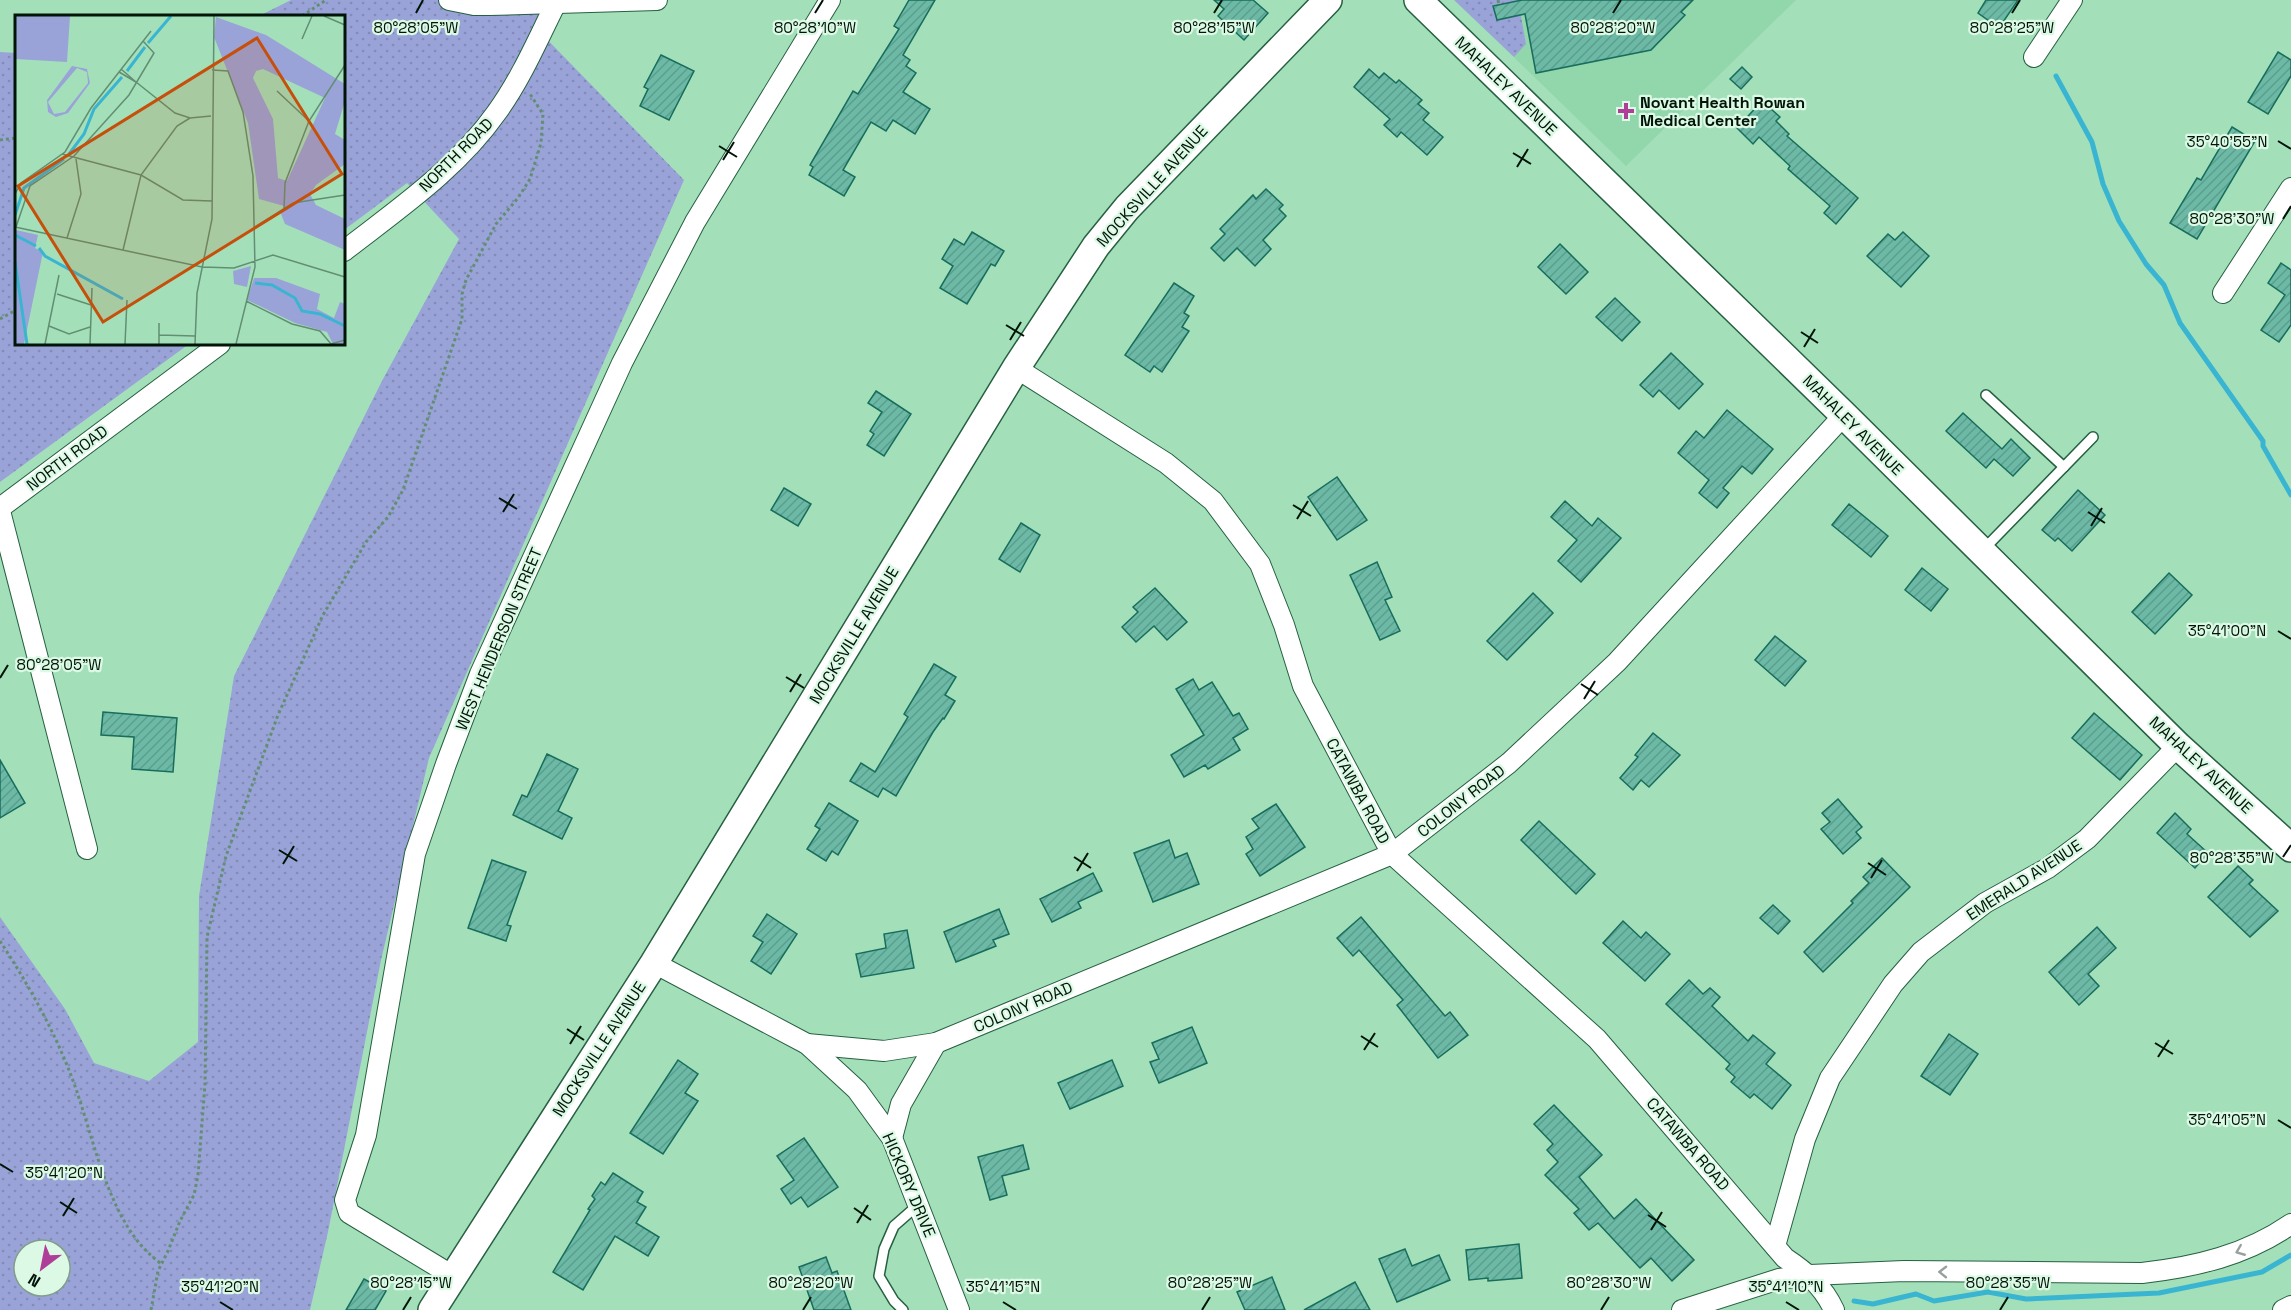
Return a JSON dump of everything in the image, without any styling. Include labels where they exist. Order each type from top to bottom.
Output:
[{"type":"street","points":[[449,0],[474,5],[657,0]]},
{"type":"street","name":"MOCKSVILLE AVENUE","points":[[432,1310],[654,963],[1016,368],[1096,246],[1127,208],[1328,0]]},
{"type":"street","name":"MAHALEY AVENUE","points":[[1418,0],[2178,746],[2291,848]]},
{"type":"street","points":[[2034,57],[2072,0]]},
{"type":"street","name":"WEST HENDERSON STREET","points":[[453,1276],[349,1213],[345,1200],[366,1135],[416,854],[446,764],[480,674],[622,363],[695,222],[825,1]]},
{"type":"street","name":"NORTH ROAD","points":[[345,249],[415,196],[459,156],[498,111],[556,3]]},
{"type":"street","points":[[2223,293],[2291,188]]},
{"type":"street","name":"NORTH ROAD","points":[[0,509],[219,345]]},
{"type":"street","name":"CATAWBA ROAD","points":[[1016,368],[1166,463],[1213,501],[1260,564],[1284,625],[1303,686],[1392,854],[1597,1039],[1785,1258],[1810,1275],[1828,1296],[1834,1310]]},
{"type":"street","name":"COLONY ROAD","points":[[807,1044],[884,1051],[936,1043],[1392,854],[1509,764],[1617,662],[1844,416]]},
{"type":"street","points":[[0,509],[87,849]]},
{"type":"street","name":"EMERALD AVENUE","points":[[1775,1246],[1805,1139],[1830,1078],[1893,984],[1921,952],[1985,903],[2048,868],[2087,839],[2178,746]]},
{"type":"street","name":"HICKORY DRIVE","points":[[654,963],[807,1044],[857,1090],[892,1138],[959,1310]]},
{"type":"street","points":[[892,1138],[902,1104],[936,1043]]},
{"type":"street","points":[[1682,1310],[1779,1279],[1810,1275],[1904,1271],[1989,1273],[2154,1271],[2209,1262],[2271,1238],[2291,1224]]},
{"type":"street","points":[[2283,1310],[2291,1306]]},
{"type":"lane","points":[[1986,395],[2064,467]]},
{"type":"lane","points":[[1981,552],[2093,437]]},
{"type":"lane","points":[[903,1310],[894,1301],[879,1276],[884,1249],[894,1226],[918,1205]]},
{"type":"path","points":[[304,15],[326,0]]},
{"type":"path","points":[[151,1310],[156,1278],[180,1221],[194,1195],[198,1175],[205,1084],[207,937],[225,856],[278,716],[323,615],[366,542],[388,517],[403,490],[462,319],[462,294],[466,280],[496,224],[531,179],[541,143],[543,114],[536,100],[516,80]]},
{"type":"path","points":[[0,140],[15,138]]},
{"type":"path","points":[[0,319],[15,311]]},
{"type":"path","points":[[0,941],[18,969],[56,1041],[72,1078],[108,1186],[129,1228],[150,1256],[162,1264]]},
{"type":"shaded area","points":[[291,0],[544,0],[535,27],[684,180],[429,758],[381,960],[328,1232],[310,1310],[0,1310],[0,917],[65,1009],[94,1063],[149,1081],[198,1042],[199,896],[234,676],[383,379],[459,239],[407,183],[345,229],[345,15],[261,15]]},
{"type":"shaded area","points":[[1454,0],[1518,0],[1526,44],[1514,57]]},
{"type":"shaded area","name":"Novant Health Rowan Medical Center","points":[[1455,0],[1796,0],[1626,166]]},
{"type":"shaded area","points":[[0,52],[15,53],[15,345],[188,345],[0,482]]},
{"type":"building","points":[[909,0],[935,0],[903,55],[910,60],[906,66],[916,73],[903,92],[930,109],[915,134],[893,120],[886,131],[871,122],[843,170],[855,177],[844,196],[809,175],[813,167],[810,165],[853,91],[858,94],[899,29],[894,26]]},
{"type":"building","points":[[1214,0],[1253,0],[1268,13],[1244,40],[1218,16],[1224,9]]},
{"type":"building","points":[[1522,0],[1693,0],[1681,12],[1685,15],[1651,50],[1536,73],[1525,14],[1497,20],[1493,6]]},
{"type":"building","points":[[1986,0],[2018,0],[1999,28],[1978,13]]},
{"type":"building","points":[[2278,52],[2291,60],[2291,76],[2268,114],[2248,102]]},
{"type":"building","points":[[661,55],[694,71],[669,120],[640,106],[648,89],[644,87]]},
{"type":"building","points":[[1742,67],[1752,77],[1741,89],[1730,79]]},
{"type":"building","points":[[1369,69],[1379,78],[1384,73],[1396,83],[1399,80],[1422,100],[1418,104],[1429,113],[1423,120],[1443,137],[1427,155],[1401,132],[1397,137],[1384,125],[1390,119],[1354,87]]},
{"type":"building","points":[[1762,101],[1780,117],[1776,121],[1789,134],[1787,136],[1858,198],[1836,224],[1824,213],[1830,206],[1788,169],[1790,166],[1759,137],[1753,144],[1737,128]]},
{"type":"building","points":[[2232,127],[2255,141],[2197,239],[2170,223],[2197,178],[2201,180]]},
{"type":"building","points":[[1266,189],[1283,205],[1279,209],[1286,216],[1263,240],[1271,249],[1255,266],[1237,248],[1224,261],[1211,248],[1225,234],[1220,229],[1253,195],[1256,199]]},
{"type":"building","points":[[972,232],[1004,251],[995,266],[991,264],[967,304],[940,288],[953,266],[942,259],[954,239],[964,245]]},
{"type":"building","points":[[1903,232],[1929,256],[1901,287],[1867,256],[1888,234],[1895,240]]},
{"type":"building","points":[[1560,244],[1588,272],[1566,294],[1538,267]]},
{"type":"building","points":[[2281,263],[2291,270],[2291,325],[2279,342],[2261,330],[2285,295],[2268,283]]},
{"type":"building","points":[[1174,283],[1194,296],[1184,313],[1189,316],[1182,327],[1189,331],[1162,372],[1154,366],[1150,372],[1125,355]]},
{"type":"building","points":[[1615,298],[1640,322],[1622,341],[1596,317]]},
{"type":"building","points":[[1671,353],[1703,384],[1679,409],[1659,390],[1653,397],[1640,385]]},
{"type":"building","points":[[876,391],[911,414],[884,456],[867,445],[874,434],[870,431],[882,412],[868,403]]},
{"type":"building","points":[[1727,410],[1773,449],[1752,474],[1742,466],[1723,488],[1729,493],[1717,508],[1699,493],[1709,480],[1678,453],[1696,431],[1704,438]]},
{"type":"building","points":[[1963,413],[2002,449],[2011,439],[2030,458],[2013,476],[1994,459],[1986,468],[1946,431]]},
{"type":"building","points":[[1337,477],[1367,520],[1337,540],[1308,497]]},
{"type":"building","points":[[784,488],[811,504],[798,526],[771,510]]},
{"type":"building","points":[[2078,490],[2105,515],[2072,551],[2058,538],[2055,541],[2042,530]]},
{"type":"building","points":[[1565,501],[1592,526],[1598,518],[1621,538],[1581,582],[1558,561],[1577,540],[1551,517]]},
{"type":"building","points":[[1849,504],[1888,536],[1871,557],[1832,525]]},
{"type":"building","points":[[1021,523],[1040,535],[1020,572],[999,559]]},
{"type":"building","points":[[1377,562],[1392,597],[1385,600],[1400,631],[1380,640],[1350,575]]},
{"type":"building","points":[[1922,568],[1948,589],[1931,611],[1905,590]]},
{"type":"building","points":[[2169,573],[2192,595],[2155,634],[2132,612]]},
{"type":"building","points":[[1155,588],[1187,622],[1167,640],[1154,626],[1136,642],[1122,627],[1138,612],[1133,607]]},
{"type":"building","points":[[1533,593],[1553,613],[1507,660],[1487,641]]},
{"type":"building","points":[[1775,636],[1806,661],[1785,686],[1755,660]]},
{"type":"building","points":[[934,664],[956,677],[945,695],[955,701],[933,732],[896,796],[883,788],[878,797],[850,781],[861,763],[875,772],[908,717],[904,714]]},
{"type":"building","points":[[1193,679],[1199,690],[1212,682],[1233,716],[1239,713],[1248,729],[1233,738],[1240,750],[1208,769],[1205,765],[1184,777],[1171,755],[1204,735],[1176,689]]},
{"type":"building","points":[[103,712],[177,718],[173,772],[132,769],[134,737],[101,735]]},
{"type":"building","points":[[2094,713],[2142,755],[2120,780],[2072,738]]},
{"type":"building","points":[[1653,733],[1680,755],[1649,787],[1641,780],[1633,790],[1620,778],[1638,757],[1635,755]]},
{"type":"building","points":[[547,754],[578,769],[558,811],[572,818],[562,839],[513,815],[522,795],[527,797]]},
{"type":"building","points":[[0,760],[25,803],[0,818]]},
{"type":"building","points":[[1838,799],[1862,827],[1856,832],[1861,838],[1843,854],[1821,829],[1830,822],[1822,813]]},
{"type":"building","points":[[829,803],[858,821],[838,855],[832,851],[826,861],[807,849],[820,829],[815,826]]},
{"type":"building","points":[[1276,804],[1305,847],[1260,876],[1246,854],[1253,849],[1246,837],[1259,828],[1252,819]]},
{"type":"building","points":[[2175,813],[2191,829],[2187,834],[2208,853],[2195,868],[2157,833]]},
{"type":"building","points":[[1539,821],[1595,874],[1576,894],[1521,840]]},
{"type":"building","points":[[1169,840],[1175,858],[1187,853],[1199,884],[1153,902],[1134,853]]},
{"type":"building","points":[[1882,858],[1910,887],[1823,972],[1804,952],[1853,903],[1851,901],[1869,883],[1863,877]]},
{"type":"building","points":[[492,860],[526,872],[507,925],[511,926],[506,941],[468,928]]},
{"type":"building","points":[[2238,866],[2253,880],[2249,884],[2278,911],[2250,937],[2208,897]]},
{"type":"building","points":[[1093,873],[1102,891],[1078,902],[1081,908],[1052,922],[1040,899]]},
{"type":"building","points":[[1773,905],[1790,921],[1778,934],[1760,918]]},
{"type":"building","points":[[999,909],[1009,934],[993,940],[996,946],[956,962],[944,932]]},
{"type":"building","points":[[767,914],[797,934],[771,974],[751,961],[763,942],[753,936]]},
{"type":"building","points":[[1361,917],[1445,1016],[1450,1012],[1468,1035],[1438,1058],[1397,1005],[1403,1000],[1359,950],[1353,956],[1337,938]]},
{"type":"building","points":[[1623,921],[1641,938],[1646,932],[1670,954],[1645,981],[1603,943]]},
{"type":"building","points":[[2097,927],[2116,948],[2088,974],[2099,986],[2079,1005],[2049,972]]},
{"type":"building","points":[[907,930],[914,968],[861,977],[856,954],[886,948],[884,934]]},
{"type":"building","points":[[1689,980],[1703,994],[1710,988],[1720,997],[1712,1006],[1748,1041],[1753,1035],[1775,1053],[1766,1064],[1791,1085],[1772,1109],[1754,1094],[1750,1098],[1731,1082],[1735,1077],[1726,1069],[1730,1064],[1666,1004]]},
{"type":"building","points":[[1192,1027],[1207,1063],[1159,1083],[1150,1062],[1159,1059],[1152,1043]]},
{"type":"building","points":[[1949,1034],[1978,1054],[1950,1095],[1921,1076]]},
{"type":"building","points":[[678,1060],[698,1074],[685,1093],[698,1101],[663,1154],[630,1133]]},
{"type":"building","points":[[1112,1060],[1123,1086],[1070,1109],[1058,1083]]},
{"type":"building","points":[[1554,1105],[1602,1155],[1579,1177],[1614,1219],[1636,1199],[1694,1260],[1672,1281],[1651,1258],[1640,1268],[1598,1223],[1589,1230],[1574,1213],[1579,1209],[1545,1175],[1558,1162],[1547,1150],[1553,1144],[1534,1124]]},
{"type":"building","points":[[804,1138],[838,1187],[808,1207],[801,1197],[791,1204],[781,1189],[794,1180],[777,1156]]},
{"type":"building","points":[[1023,1145],[1029,1169],[1002,1176],[1007,1195],[990,1200],[978,1157]]},
{"type":"building","points":[[613,1173],[643,1192],[637,1202],[646,1207],[636,1223],[659,1237],[648,1256],[615,1236],[583,1290],[553,1272],[590,1210],[588,1209],[595,1199],[592,1196],[601,1182],[605,1185]]},
{"type":"building","points":[[1519,1244],[1522,1278],[1469,1280],[1466,1250]]},
{"type":"building","points":[[1405,1249],[1412,1266],[1439,1255],[1450,1280],[1397,1302],[1379,1259]]},
{"type":"building","points":[[826,1257],[832,1273],[837,1271],[851,1310],[814,1310],[799,1267]]},
{"type":"building","points":[[1272,1277],[1285,1310],[1245,1310],[1237,1292]]},
{"type":"building","points":[[364,1279],[386,1291],[375,1310],[346,1310]]},
{"type":"building","points":[[1355,1282],[1370,1310],[1304,1310]]},
{"type":"waterway","points":[[2056,76],[2092,142],[2103,184],[2119,221],[2146,264],[2164,285],[2180,323],[2263,441],[2263,446],[2291,495]]},
{"type":"waterway","points":[[1854,1301],[1873,1304],[1916,1294],[1934,1301],[1988,1292],[2026,1299],[2159,1293],[2262,1272],[2291,1255]]},
{"type":"place","name":"Novant Health Rowan Medical Center","points":[[1626,111]]}]
